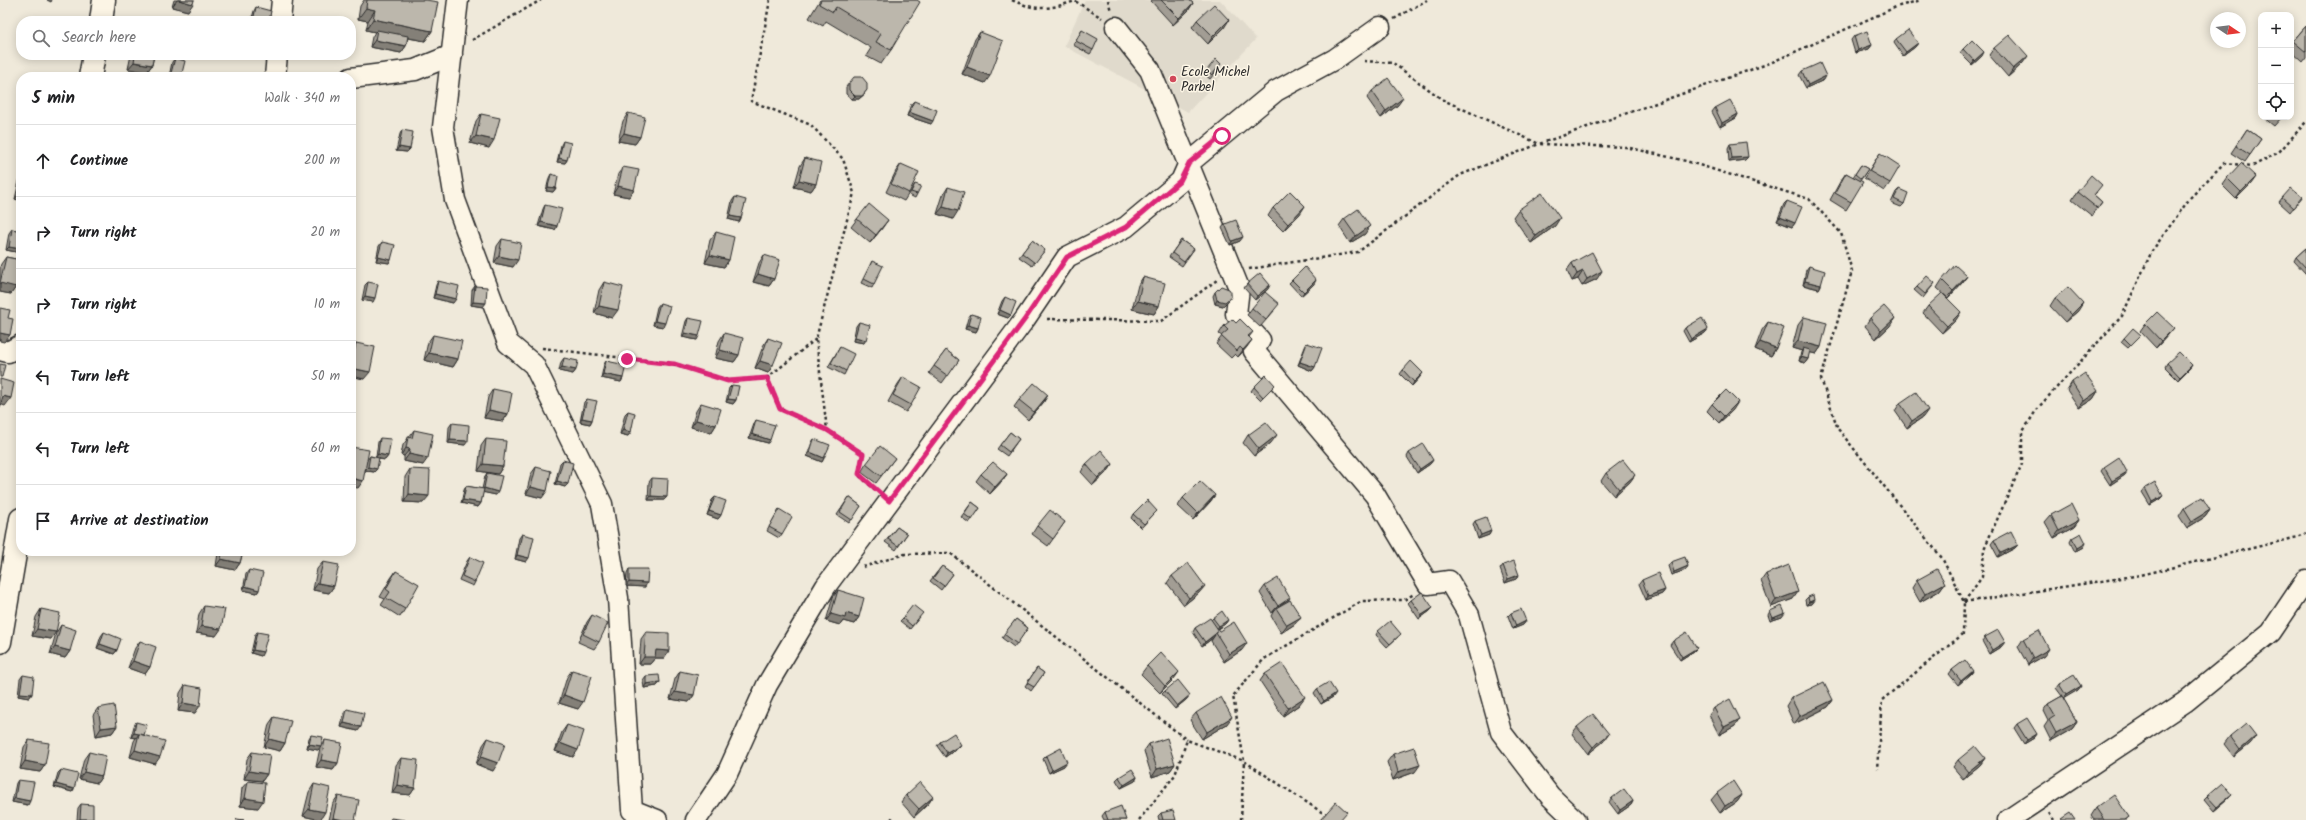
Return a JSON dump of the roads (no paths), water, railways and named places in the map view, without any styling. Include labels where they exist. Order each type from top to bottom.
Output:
[{"type":"street","points":[[102,16],[104,0]]},
{"type":"street","points":[[280,16],[282,0]]},
{"type":"street","points":[[458,0],[443,127],[454,200],[508,342],[534,365],[602,504],[618,598],[632,810],[657,820]]},
{"type":"street","points":[[1116,27],[1150,70],[1189,163],[1238,288],[1236,314],[1260,340],[1254,351],[1376,494],[1428,584],[1449,582],[1469,615],[1502,732],[1550,796],[1575,820]]},
{"type":"street","points":[[696,820],[727,774],[767,685],[822,593],[1025,319],[1067,257],[1126,227],[1180,181],[1189,163],[1276,91],[1335,59],[1380,27]]},
{"type":"street","points":[[356,77],[415,70],[452,55]]},
{"type":"street","points":[[91,72],[93,60]]},
{"type":"street","points":[[275,72],[277,60]]},
{"type":"street","points":[[0,350],[8,352],[16,348]]},
{"type":"street","points":[[0,642],[16,548]]},
{"type":"street","points":[[2008,820],[2185,702],[2271,632],[2306,580]]},
{"type":"place","name":"Ecole Michel Parbel","points":[[1173,79]]}]
